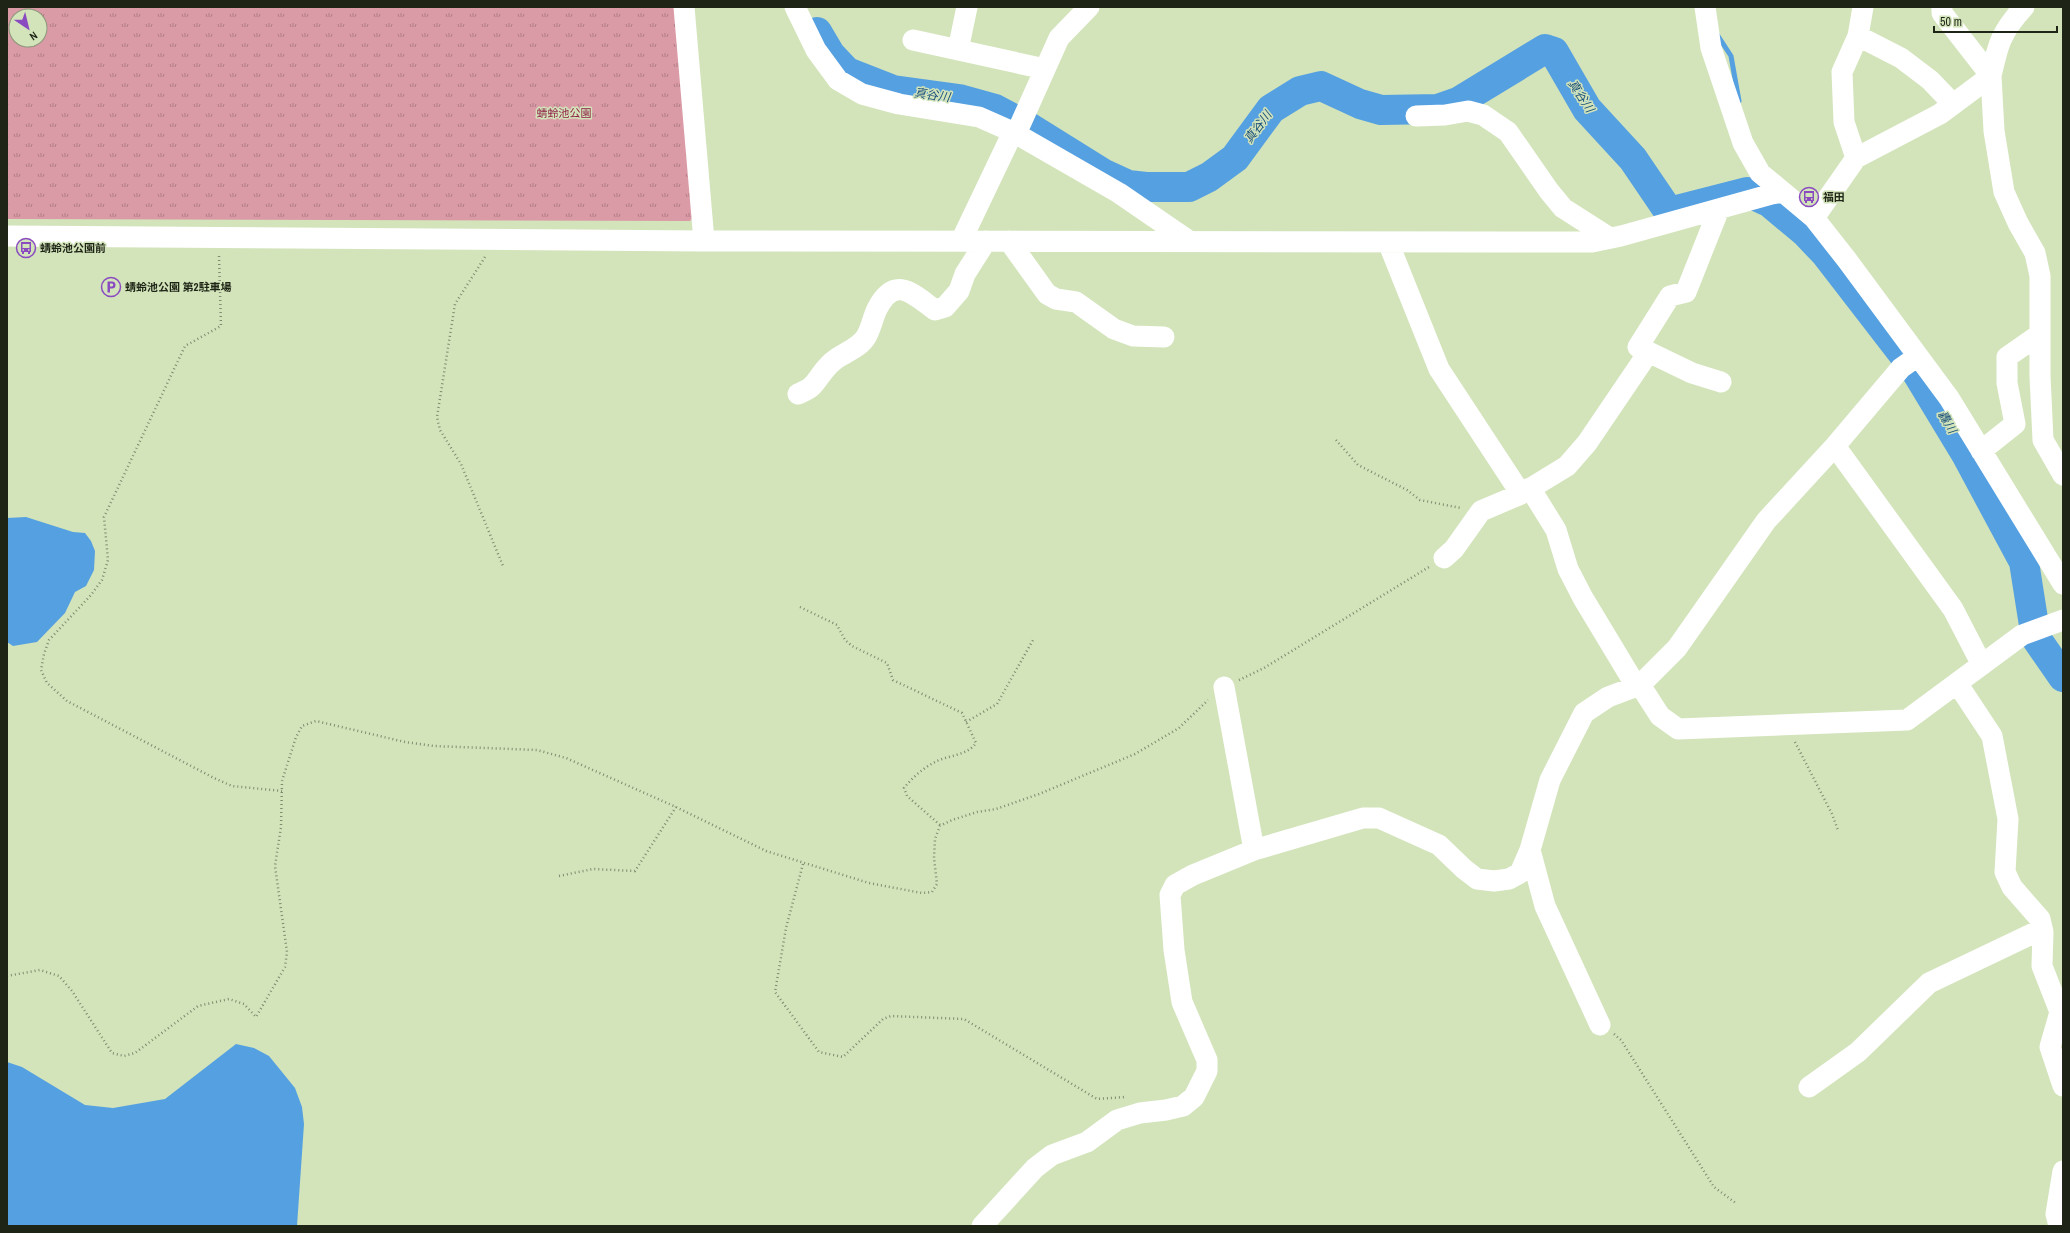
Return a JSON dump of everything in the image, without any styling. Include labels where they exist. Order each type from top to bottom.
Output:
[{"type":"street","points":[[684,7],[704,241]]},
{"type":"street","points":[[795,7],[816,50],[838,80],[862,94],[899,104],[979,117],[1015,133],[1119,193],[1189,242]]},
{"type":"street","points":[[958,50],[967,7]]},
{"type":"street","points":[[961,241],[1015,133],[1059,38],[1089,7]]},
{"type":"street","points":[[1705,7],[1711,48],[1743,143],[1760,173],[1777,193],[1814,218],[1949,398],[2063,584]]},
{"type":"street","points":[[1856,158],[1844,122],[1842,72],[1858,36],[1863,7]]},
{"type":"street","points":[[1942,7],[1942,13],[1991,76]]},
{"type":"street","points":[[2024,7],[2012,20],[1998,44],[1991,76],[1994,131],[2004,192],[2018,223],[2035,253],[2040,276],[2043,440],[2063,475]]},
{"type":"street","points":[[1858,36],[1901,58],[1930,80],[1953,104]]},
{"type":"street","points":[[913,40],[1045,69]]},
{"type":"street","points":[[1814,218],[1856,158],[1940,114],[1991,76]]},
{"type":"street","points":[[1416,116],[1445,115],[1468,111],[1484,115],[1508,132],[1549,192],[1563,208],[1610,238]]},
{"type":"street","points":[[7,236],[497,238],[704,241],[1592,242],[1777,193]]},
{"type":"street","points":[[1719,209],[1686,292],[1670,296],[1638,347],[1692,373],[1721,382]]},
{"type":"street","points":[[798,394],[812,386],[820,373],[835,359],[857,346],[866,337],[877,308],[886,294],[896,289],[907,289],[935,310],[945,307],[959,291],[965,274],[986,241]]},
{"type":"street","points":[[1009,241],[1047,294],[1056,299],[1076,302],[1114,329],[1133,336],[1164,337]]},
{"type":"street","points":[[1388,242],[1439,369],[1525,491],[1556,530],[1568,569],[1583,598],[1638,686],[1660,716],[1678,729],[1907,720],[2022,635],[2063,620]]},
{"type":"street","points":[[1981,451],[2015,424],[2007,383],[2007,357],[2040,334]]},
{"type":"street","points":[[1444,558],[1454,549],[1481,512],[1525,491],[1567,466],[1587,443],[1648,353]]},
{"type":"street","points":[[982,1226],[1035,1168],[1052,1155],[1086,1142],[1117,1120],[1140,1113],[1166,1110],[1177,1107],[1194,1097],[1207,1071],[1208,1060],[1182,1002],[1174,950],[1170,895],[1176,885],[1193,875],[1254,850],[1363,818],[1379,818],[1439,845],[1464,869],[1477,879],[1494,881],[1508,879],[1520,873],[1530,850],[1550,780],[1584,713],[1608,697],[1638,686],[1677,648],[1766,521],[1834,446],[1901,368],[1918,356]]},
{"type":"street","points":[[1834,446],[1953,609],[1982,665]]},
{"type":"street","points":[[1957,683],[1992,736],[2008,819],[2005,872],[2012,887],[2040,918],[2042,929],[2042,966],[2060,1012],[2050,1047],[2063,1086]]},
{"type":"street","points":[[1224,687],[1254,850]]},
{"type":"street","points":[[1530,850],[1545,906],[1600,1025]]},
{"type":"street","points":[[1809,1087],[1858,1052],[1929,983],[2042,929]]},
{"type":"street","points":[[2059,1226],[2056,1214],[2063,1170]]},
{"type":"path","points":[[218,238],[221,326],[185,346],[104,517],[108,560],[102,580],[91,595],[49,640],[44,654],[41,670],[47,683],[67,701],[214,778],[232,786],[282,790]]},
{"type":"path","points":[[497,238],[455,304],[437,417],[440,430],[461,464],[503,566]]},
{"type":"path","points":[[1336,440],[1358,465],[1407,490],[1420,500],[1481,512]]},
{"type":"path","points":[[7,976],[40,970],[59,976],[72,991],[112,1052],[124,1056],[135,1053],[198,1006],[229,999],[244,1004],[256,1017],[285,967],[287,952],[275,866],[282,827],[282,781],[296,737],[302,726],[316,721],[405,742],[434,746],[537,750],[566,758],[676,807],[766,851],[803,864],[869,882],[922,893],[932,892],[937,884],[935,839],[940,826],[952,820],[977,812],[996,809],[1039,794],[1135,754],[1179,728],[1224,687],[1264,668],[1444,558]]},
{"type":"path","points":[[800,607],[837,626],[845,640],[852,646],[887,663],[894,680],[962,713],[976,743],[971,749],[934,762],[911,779],[904,788],[906,796],[940,826]]},
{"type":"path","points":[[966,722],[997,704],[1033,640]]},
{"type":"path","points":[[1789,724],[1794,740],[1832,814],[1838,830]]},
{"type":"path","points":[[559,876],[593,869],[635,871],[676,807]]},
{"type":"path","points":[[803,864],[786,928],[775,992],[819,1052],[843,1058],[883,1019],[891,1016],[964,1019],[1097,1099],[1127,1097]]},
{"type":"path","points":[[1600,1025],[1612,1032],[1621,1040],[1714,1187],[1737,1204]]},
{"type":"green space","name":"蜻蛉池公園","points":[[7,7],[676,7],[697,213],[690,221],[7,219]]},
{"type":"water","points":[[26,517],[73,532],[85,533],[91,541],[95,551],[94,570],[86,586],[75,592],[65,613],[37,642],[13,646],[7,642],[7,518]]},
{"type":"water","points":[[236,1044],[254,1048],[269,1056],[295,1088],[302,1107],[304,1124],[297,1226],[7,1226],[7,1062],[22,1067],[85,1105],[113,1108],[165,1099]]},
{"type":"waterway","name":"真谷川","points":[[817,32],[830,54],[847,72],[893,90],[959,99],[995,109],[1027,126],[1104,174],[1128,185],[1146,187],[1189,187],[1209,177],[1235,158],[1271,109],[1300,91],[1321,86],[1360,104],[1381,110],[1438,109],[1458,102],[1545,49],[1554,52],[1587,109],[1633,159],[1669,212],[1747,192],[1769,202],[1805,232],[1826,254],[1914,368],[1966,454],[2024,562],[2036,638],[2063,677]]},
{"type":"waterway","points":[[1718,36],[1731,56],[1739,101]]},
{"type":"place","name":"福田","points":[[1809,197]]},
{"type":"place","name":"蜻蛉池公園前","points":[[26,248]]},
{"type":"place","name":"蜻蛉池公園 第2駐車場","points":[[111,287]]},
{"type":"water label","name":"轟川","points":[[1947,422]]}]
